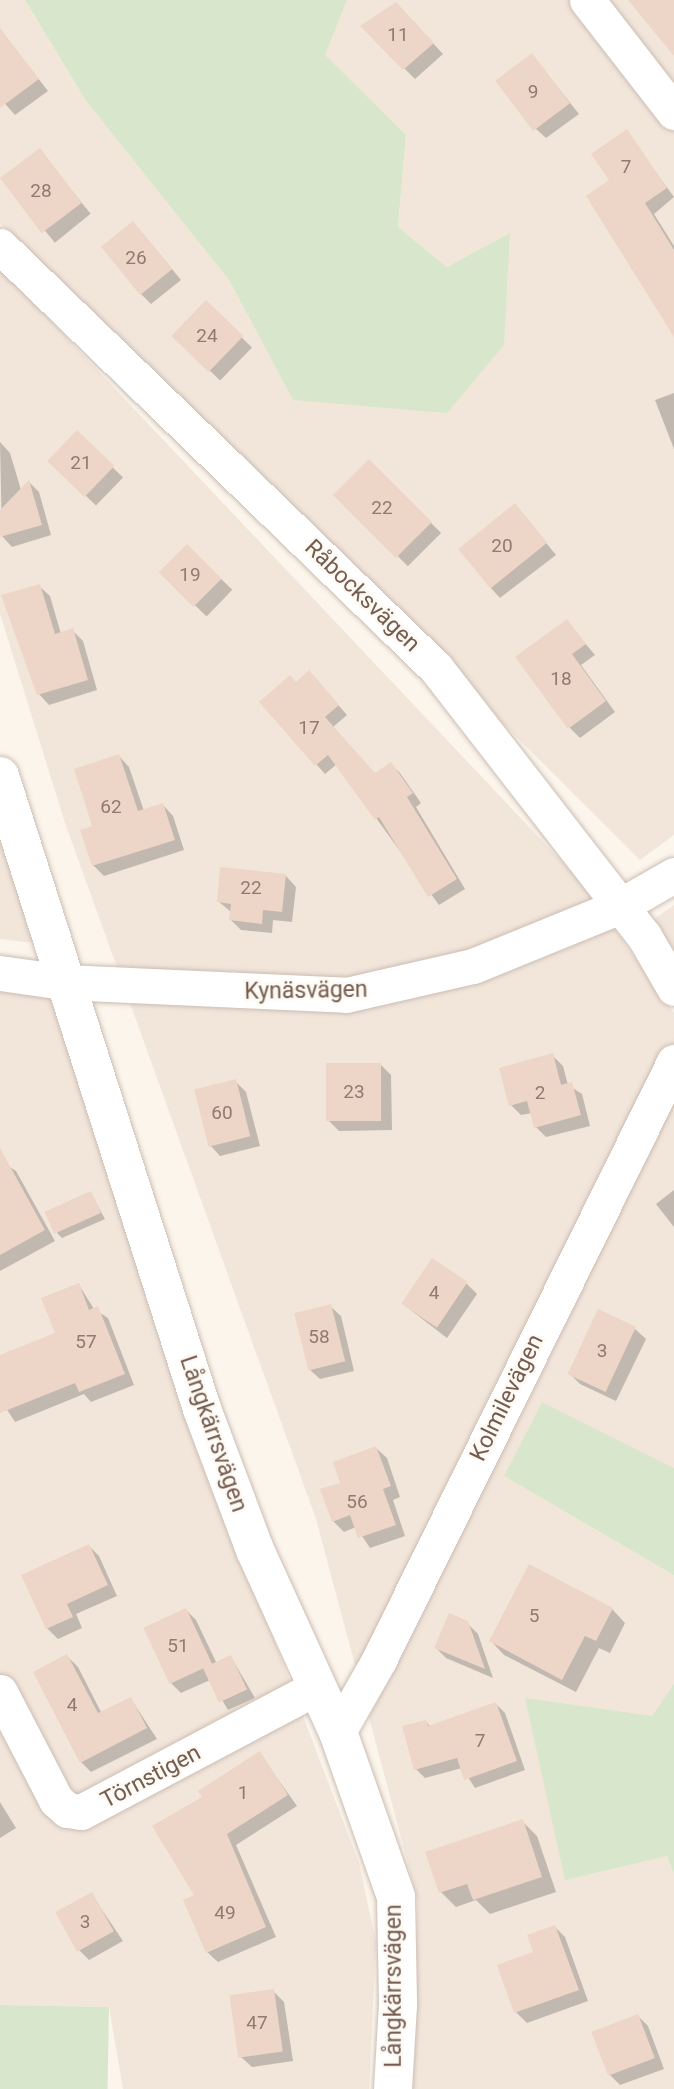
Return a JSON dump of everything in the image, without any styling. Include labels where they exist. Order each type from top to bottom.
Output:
[{"type":"street","points":[[587,0],[674,112]]},
{"type":"street","name":"Råbocksvägen","points":[[0,246],[436,668],[621,906],[674,988]]},
{"type":"street","name":"Långkärrsvägen","points":[[0,776],[202,1409],[255,1550],[315,1688],[338,1732],[396,1898],[398,2005],[393,2089]]},
{"type":"street","name":"Kynäsvägen","points":[[0,973],[64,982],[346,995],[473,966],[621,906],[674,875]]},
{"type":"street","name":"Kolmilevägen","points":[[338,1732],[379,1660],[674,1062]]},
{"type":"street","name":"Törnstigen","points":[[0,1692],[57,1800],[67,1810],[81,1812],[315,1688]]},
{"type":"shaded area","points":[[0,0],[25,0],[86,101],[229,280],[293,400],[510,234],[447,267],[398,227],[406,135],[324,55],[347,0],[674,0],[674,835],[640,860],[0,223]]},
{"type":"shaded area","points":[[0,267],[583,884],[674,1013],[674,2089],[413,2089],[418,1901],[316,1519],[65,823],[0,614]]},
{"type":"shaded area","points":[[0,783],[58,946],[0,939]]},
{"type":"shaded area","points":[[674,905],[674,951],[654,919]]},
{"type":"shaded area","points":[[0,984],[56,992],[264,1614],[359,1863],[376,1942],[369,2089],[123,2089],[109,2007],[0,2005]]},
{"type":"green space","points":[[25,0],[347,0],[325,55],[406,135],[398,227],[447,267],[510,233],[504,345],[447,413],[293,400],[229,280],[86,101]]},
{"type":"green space","points":[[542,1402],[674,1468],[674,1575],[504,1476]]},
{"type":"green space","points":[[674,1684],[674,1873],[667,1856],[565,1880],[525,1698],[652,1716]]},
{"type":"green space","points":[[0,2005],[109,2007],[108,2089],[0,2089]]},
{"type":"building","points":[[628,0],[674,0],[674,56]]},
{"type":"building","points":[[396,2],[434,43],[403,70],[360,26]]},
{"type":"building","points":[[0,28],[39,79],[0,108]]},
{"type":"building","points":[[532,53],[570,103],[533,131],[495,81]]},
{"type":"building","points":[[627,129],[667,188],[645,203],[674,250],[674,337],[586,196],[609,180],[591,154]]},
{"type":"building","points":[[40,148],[82,203],[42,233],[0,178]]},
{"type":"building","points":[[133,221],[172,269],[140,295],[101,247]]},
{"type":"building","points":[[206,300],[243,336],[209,372],[171,336]]},
{"type":"building","points":[[77,430],[114,466],[85,497],[47,461]]},
{"type":"building","points":[[369,459],[432,522],[396,558],[333,495]]},
{"type":"building","points":[[29,480],[42,525],[0,537],[0,510]]},
{"type":"building","points":[[515,503],[547,543],[490,589],[458,549]]},
{"type":"building","points":[[187,544],[222,579],[193,607],[159,572]]},
{"type":"building","points":[[40,584],[55,634],[73,628],[88,680],[37,695],[1,595]]},
{"type":"building","points":[[567,619],[586,644],[572,654],[606,701],[568,729],[515,657]]},
{"type":"building","points":[[309,670],[339,705],[325,717],[375,773],[391,762],[413,793],[407,797],[457,879],[428,897],[379,817],[375,820],[328,755],[315,766],[259,702],[290,675],[296,682]]},
{"type":"building","points":[[119,754],[138,811],[163,803],[175,840],[92,866],[80,830],[92,826],[74,769]]},
{"type":"building","points":[[220,867],[286,874],[282,912],[263,910],[262,924],[229,920],[231,904],[217,902]]},
{"type":"building","points":[[553,1053],[561,1085],[572,1082],[581,1115],[534,1128],[527,1101],[509,1106],[499,1068]]},
{"type":"building","points":[[326,1063],[381,1063],[381,1121],[326,1121]]},
{"type":"building","points":[[236,1079],[250,1136],[209,1147],[194,1089]]},
{"type":"building","points":[[0,1148],[45,1230],[0,1255]]},
{"type":"building","points":[[91,1191],[101,1213],[54,1234],[44,1212]]},
{"type":"building","points":[[432,1258],[468,1282],[437,1328],[401,1304]]},
{"type":"building","points":[[79,1283],[89,1310],[98,1306],[125,1374],[79,1392],[75,1383],[0,1413],[0,1355],[55,1333],[41,1298]]},
{"type":"building","points":[[331,1304],[345,1361],[308,1370],[294,1313]]},
{"type":"building","points":[[598,1309],[636,1327],[606,1392],[568,1374]]},
{"type":"building","points":[[376,1446],[391,1486],[383,1489],[396,1525],[358,1538],[350,1515],[332,1522],[320,1489],[340,1483],[333,1462]]},
{"type":"building","points":[[89,1544],[108,1585],[67,1604],[73,1617],[46,1629],[21,1575]]},
{"type":"building","points":[[529,1564],[613,1608],[596,1641],[585,1636],[562,1680],[489,1641]]},
{"type":"building","points":[[186,1608],[212,1664],[170,1684],[143,1628]]},
{"type":"building","points":[[449,1613],[468,1621],[485,1669],[434,1648]]},
{"type":"building","points":[[67,1654],[98,1713],[131,1697],[147,1728],[80,1763],[33,1672]]},
{"type":"building","points":[[231,1655],[247,1689],[219,1703],[203,1668]]},
{"type":"building","points":[[496,1702],[517,1761],[464,1780],[457,1758],[414,1770],[402,1726],[426,1720],[428,1726]]},
{"type":"building","points":[[260,1751],[288,1795],[227,1834],[266,1927],[206,1953],[183,1900],[194,1895],[152,1826],[202,1797],[198,1791]]},
{"type":"building","points":[[523,1819],[542,1877],[473,1900],[467,1884],[439,1893],[425,1852]]},
{"type":"building","points":[[92,1892],[114,1931],[77,1952],[55,1912]]},
{"type":"building","points":[[555,1925],[579,1990],[514,2013],[497,1965],[533,1952],[527,1935]]},
{"type":"building","points":[[274,1989],[283,2051],[238,2058],[229,1995]]},
{"type":"building","points":[[638,2014],[655,2058],[608,2076],[591,2032]]}]
